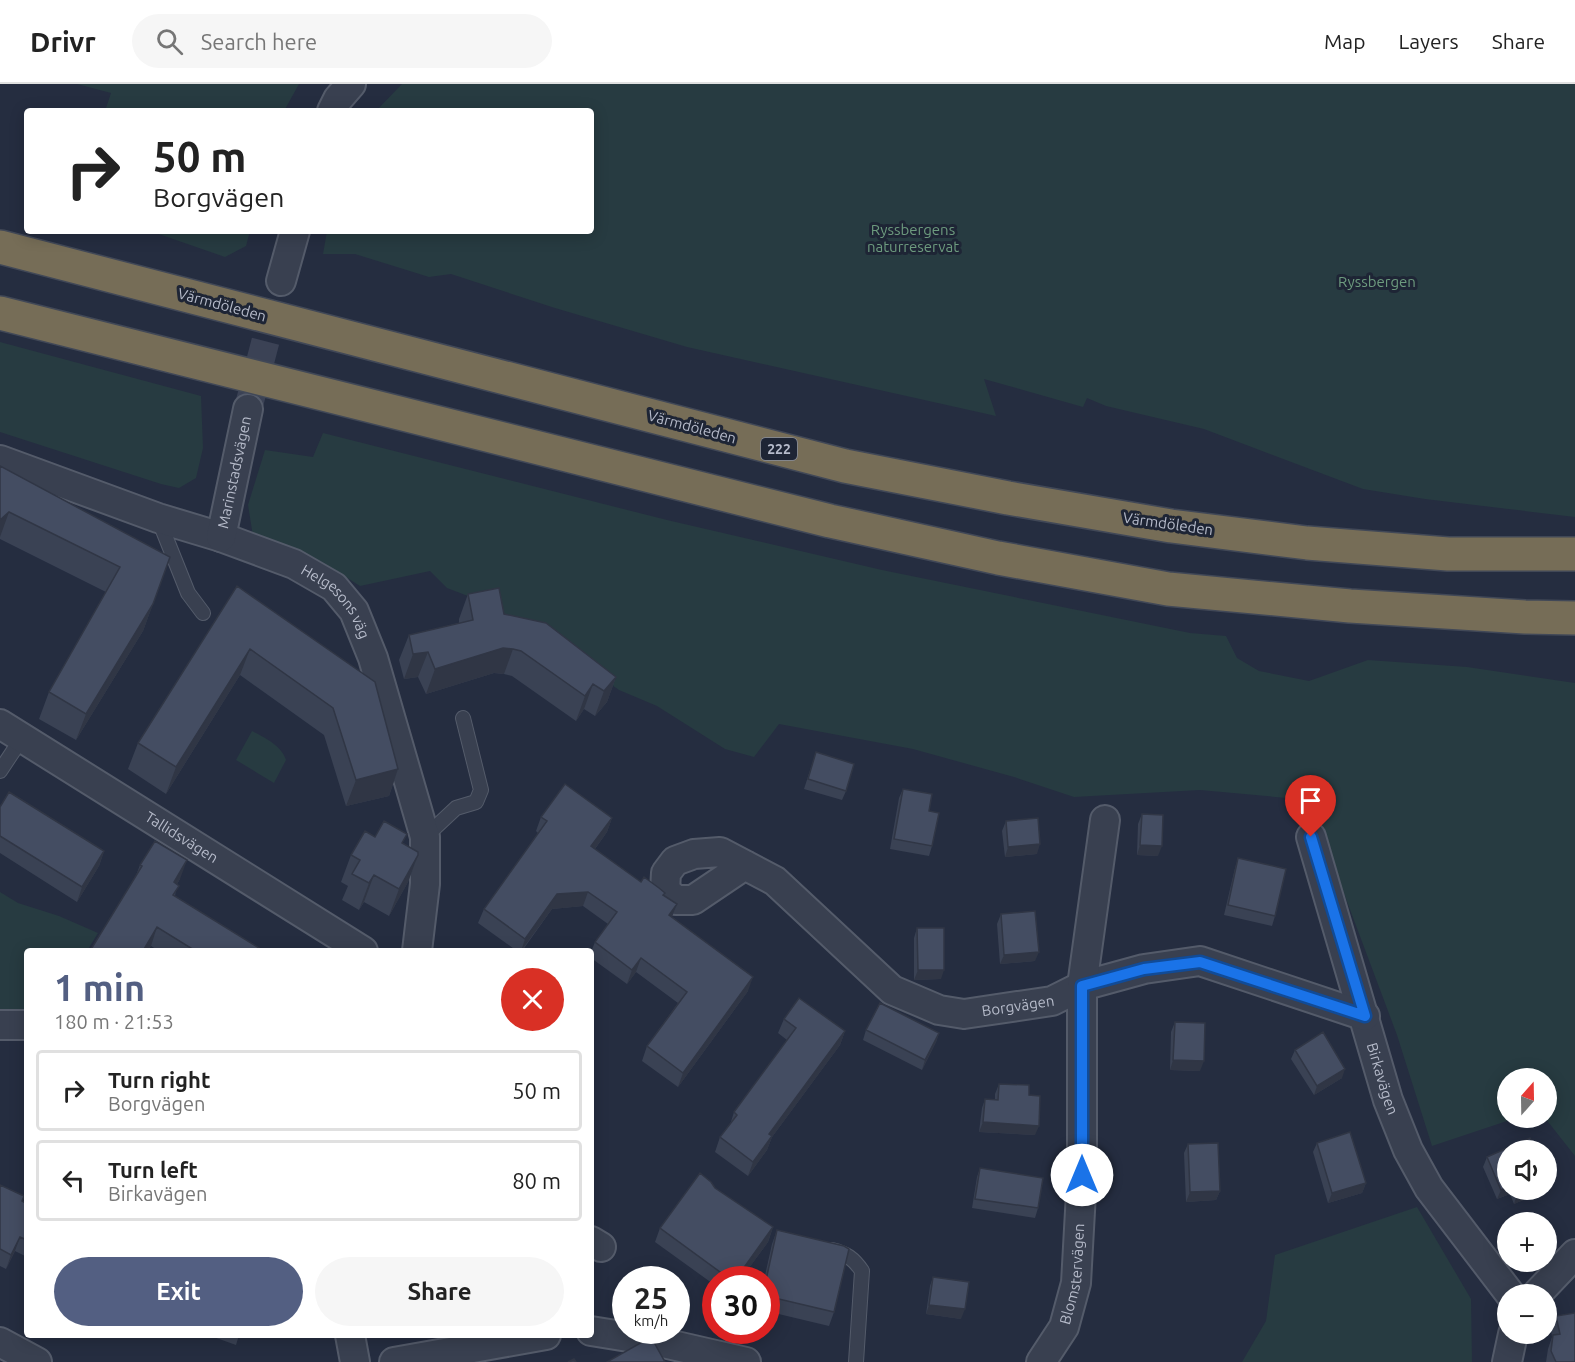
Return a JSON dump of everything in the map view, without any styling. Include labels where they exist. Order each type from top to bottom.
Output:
[{"type":"highway","name":"Värmdöleden","points":[[0,247],[845,466],[996,496],[1171,525],[1307,543],[1458,554],[1575,554]]},
{"type":"highway","points":[[0,313],[830,521],[998,558],[1168,589],[1350,606],[1575,618]]},
{"type":"street","points":[[334,108],[351,84]]},
{"type":"street","points":[[281,281],[294,234]]},
{"type":"street","name":"Marinstadsvägen","points":[[220,537],[249,409]]},
{"type":"street","name":"Helgesons väg","points":[[0,460],[158,518],[220,537],[294,564],[334,587],[354,611],[376,669],[425,837],[425,884],[417,948]]},
{"type":"street","name":"Tallidsvägen","points":[[11,731],[358,948]]},
{"type":"street","name":"Blomstervägen","points":[[1041,1362],[1064,1327],[1076,1283],[1082,1175],[1082,986],[1105,820]]},
{"type":"street","name":"Birkavägen","points":[[1311,837],[1388,1100],[1408,1150],[1429,1188],[1502,1284]]},
{"type":"street","name":"Borgvägen","points":[[745,865],[775,880],[892,990],[939,1010],[964,1014],[1052,1001],[1082,986],[1144,969],[1200,962],[1365,1016]]},
{"type":"street","points":[[0,1025],[24,1025]]},
{"type":"street","points":[[1547,1284],[1575,1254]]},
{"type":"street","points":[[594,1331],[659,1342],[727,1360]]},
{"type":"street","points":[[351,1338],[355,1362]]},
{"type":"street","points":[[394,1362],[529,1338]]},
{"type":"street","points":[[0,1342],[37,1362]]},
{"type":"street","points":[[1507,1362],[1511,1344]]},
{"type":"lane","points":[[158,518],[188,593],[203,613]]},
{"type":"lane","points":[[425,837],[456,808],[476,802],[481,790],[463,718]]},
{"type":"lane","points":[[0,771],[11,731]]},
{"type":"lane","points":[[816,1246],[843,1252],[855,1261],[862,1271],[856,1362]]},
{"type":"green space","points":[[77,84],[299,84],[286,108],[106,108],[111,93]]},
{"type":"green space","name":"Ryssbergen","points":[[402,84],[1575,84],[1575,517],[1363,489],[1204,429],[1106,406],[1087,398],[1083,407],[984,379],[996,416],[687,347],[451,274],[429,277],[355,254],[323,254],[326,234],[594,234],[594,108],[379,108]]},
{"type":"green space","points":[[159,234],[249,234],[246,246],[225,257]]},
{"type":"green space","points":[[0,342],[201,396],[203,448],[196,478],[179,488],[161,484],[0,432]]},
{"type":"green space","points":[[323,433],[667,520],[882,570],[1190,633],[1226,636],[1237,658],[1259,671],[1309,681],[1368,660],[1467,667],[1575,683],[1575,1156],[1553,1128],[1557,1128],[1557,1068],[1497,1068],[1497,1124],[1432,1146],[1397,1035],[1309,800],[1200,790],[1074,797],[1014,777],[913,749],[779,724],[754,757],[725,749],[657,706],[619,690],[541,635],[468,596],[447,588],[430,571],[360,586],[322,562],[253,536],[248,505],[265,450],[313,457]]},
{"type":"green space","points":[[252,731],[272,743],[284,755],[286,760],[274,783],[236,760]]},
{"type":"green space","points":[[0,892],[18,903],[59,916],[98,933],[89,948],[24,948],[24,1012],[0,1012]]},
{"type":"green space","points":[[1417,1207],[1471,1299],[1472,1362],[1242,1362],[1266,1321],[1275,1255]]},
{"type":"building","points":[[0,466],[170,557],[153,604],[86,714],[49,692],[120,567],[9,512],[0,520]]},
{"type":"building","points":[[237,586],[375,682],[398,769],[356,780],[333,708],[250,649],[176,767],[138,743]]},
{"type":"building","points":[[499,588],[504,614],[546,623],[616,677],[604,691],[593,684],[585,696],[521,651],[513,649],[503,648],[435,669],[428,652],[413,654],[409,635],[473,620],[468,594]]},
{"type":"building","points":[[816,752],[854,764],[846,791],[808,779]]},
{"type":"building","points":[[565,784],[612,818],[591,846],[641,882],[644,877],[659,888],[665,893],[663,895],[677,904],[669,915],[753,977],[683,1073],[647,1046],[687,992],[641,958],[632,970],[595,942],[617,912],[588,892],[557,894],[525,939],[484,909],[547,821],[541,817]]},
{"type":"building","points":[[903,789],[932,794],[929,811],[939,813],[932,846],[894,839]]},
{"type":"building","points":[[9,792],[104,851],[82,887],[0,836],[0,807]]},
{"type":"building","points":[[1142,814],[1163,815],[1162,846],[1140,845]]},
{"type":"building","points":[[1038,818],[1040,844],[1008,847],[1006,821]]},
{"type":"building","points":[[384,821],[407,834],[402,843],[418,852],[399,889],[374,875],[369,883],[352,874],[360,860],[351,855],[365,831],[375,837]]},
{"type":"building","points":[[155,841],[187,860],[174,882],[179,886],[173,895],[259,948],[191,948],[157,927],[145,948],[92,948],[142,866],[140,865]]},
{"type":"building","points":[[1238,858],[1286,869],[1275,916],[1228,905]]},
{"type":"building","points":[[1035,911],[1039,952],[1004,955],[1001,914]]},
{"type":"building","points":[[917,928],[944,928],[944,970],[918,970]]},
{"type":"building","points":[[799,998],[845,1031],[769,1134],[772,1136],[753,1162],[720,1137],[737,1115],[734,1112],[796,1028],[784,1019]]},
{"type":"building","points":[[880,1003],[939,1033],[925,1060],[866,1030]]},
{"type":"building","points":[[1175,1022],[1205,1023],[1204,1061],[1173,1060]]},
{"type":"building","points":[[1323,1032],[1345,1069],[1317,1086],[1295,1050]]},
{"type":"building","points":[[999,1084],[1029,1085],[1029,1095],[1040,1096],[1039,1126],[983,1122],[985,1099],[998,1100]]},
{"type":"building","points":[[1350,1132],[1366,1183],[1332,1193],[1317,1143]]},
{"type":"building","points":[[1218,1143],[1220,1191],[1190,1192],[1188,1144]]},
{"type":"building","points":[[1497,1153],[1497,1181],[1487,1157]]},
{"type":"building","points":[[980,1168],[1043,1178],[1038,1208],[975,1199]]},
{"type":"building","points":[[700,1173],[715,1188],[773,1227],[745,1266],[712,1266],[660,1228]]},
{"type":"building","points":[[0,1185],[24,1196],[22,1201],[24,1202],[24,1239],[20,1237],[11,1255],[0,1249]]},
{"type":"building","points":[[777,1230],[849,1249],[834,1312],[780,1299],[780,1266],[769,1266]]},
{"type":"building","points":[[933,1277],[969,1282],[965,1309],[929,1305]]},
{"type":"building","points":[[1575,1313],[1575,1362],[1556,1362],[1551,1351],[1552,1344],[1557,1344],[1557,1334],[1560,1334],[1557,1316]]},
{"type":"building","points":[[639,1344],[655,1344],[665,1362],[607,1362]]},
{"type":"tunnel","points":[[248,409],[281,281]]},
{"type":"route","points":[[1082,1175],[1082,986],[1144,969],[1200,962],[1365,1016],[1311,837]]},
{"type":"park label","name":"Ryssbergens naturreservat","points":[[913,238]]}]
